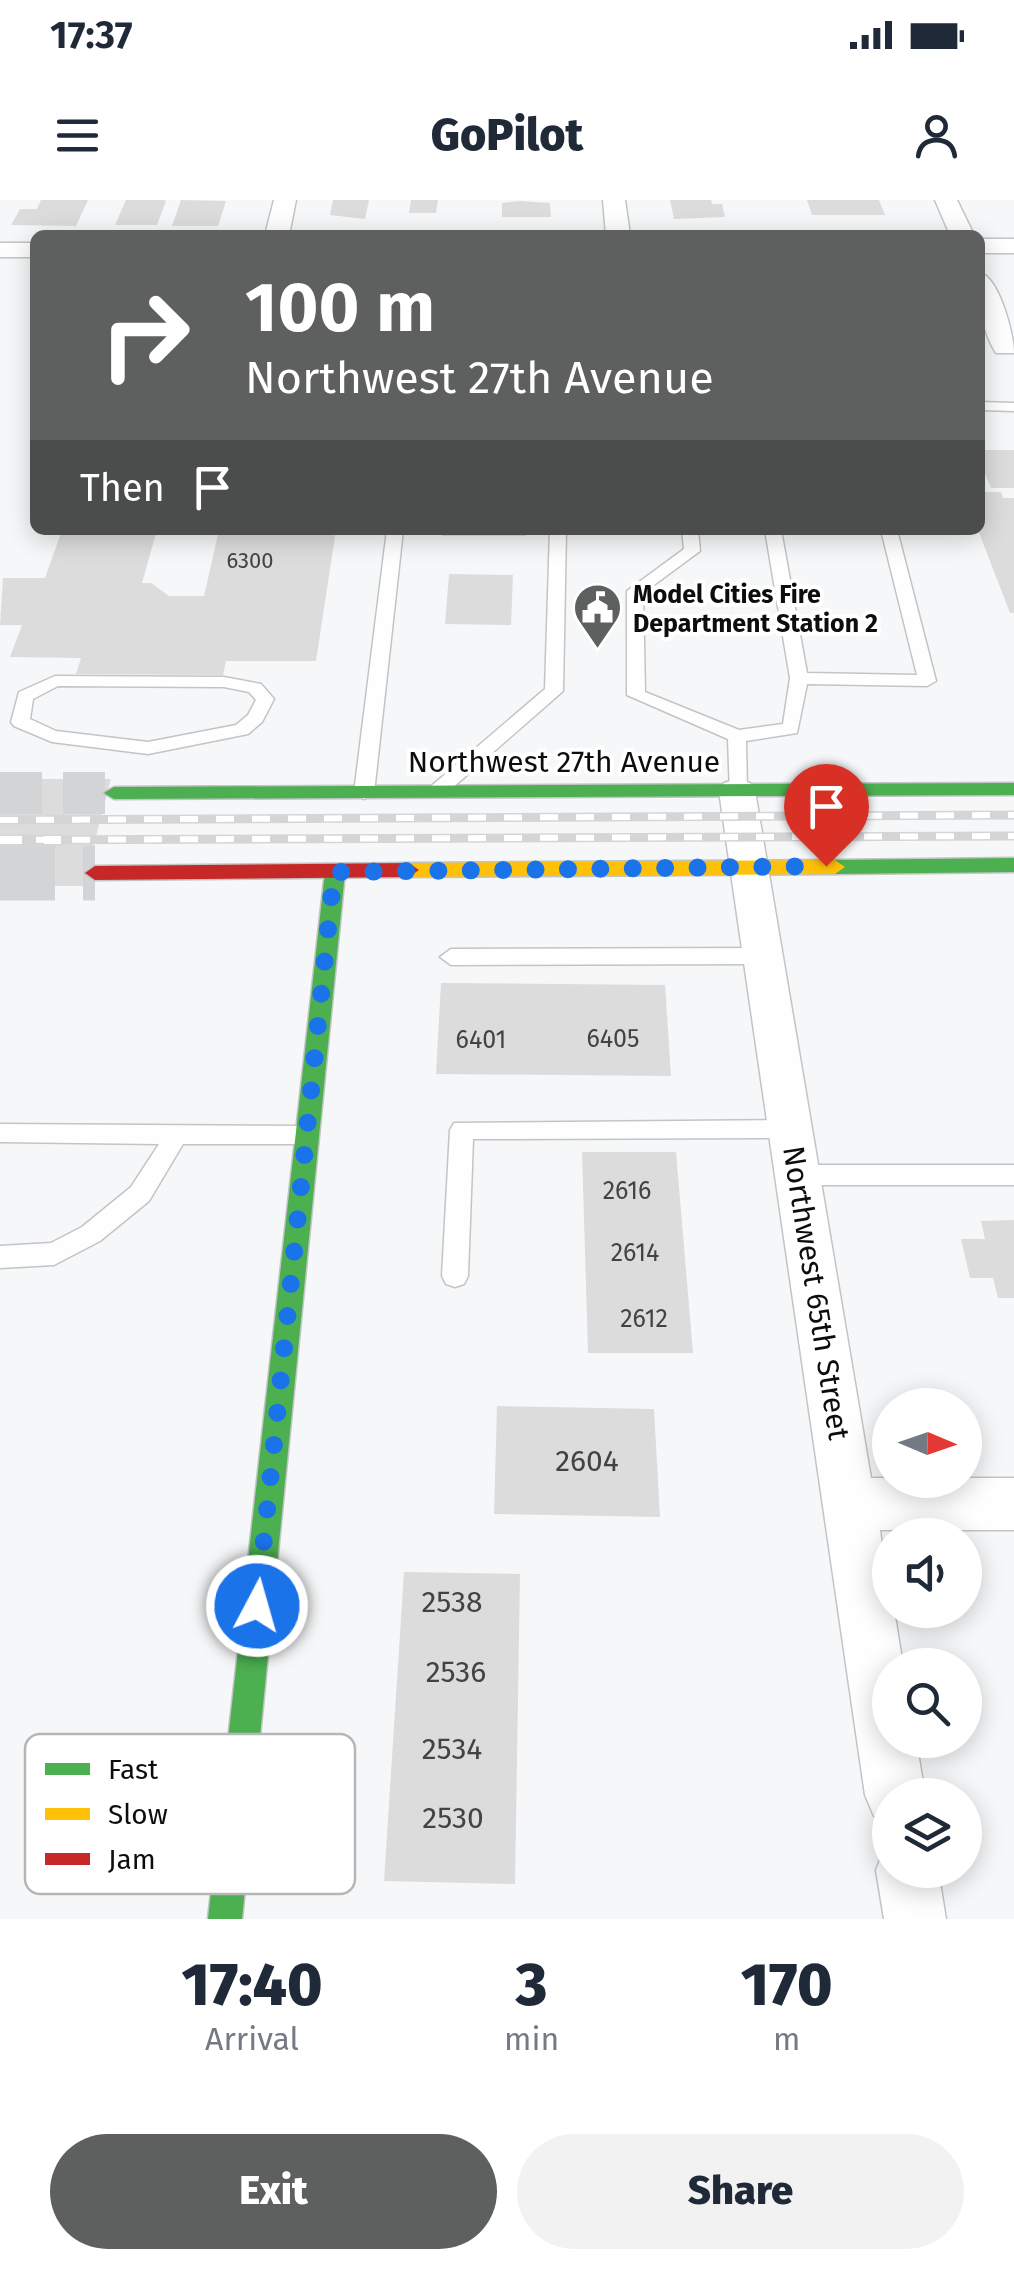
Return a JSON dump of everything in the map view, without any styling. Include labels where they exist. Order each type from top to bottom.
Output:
[{"type":"main road","name":"Northwest 27th Avenue","points":[[136,775],[364,793],[1014,788]]},
{"type":"main road","points":[[416,818],[432,810],[513,792]]},
{"type":"main road","points":[[244,1734],[334,872],[373,844]]},
{"type":"main road","points":[[95,873],[1014,865]]},
{"type":"main road","points":[[225,1919],[228,1894]]},
{"type":"street","points":[[277,230],[284,200]]},
{"type":"street","points":[[614,200],[617,230]]},
{"type":"street","points":[[946,200],[960,230]]},
{"type":"street","points":[[985,246],[1014,246]]},
{"type":"street","points":[[0,250],[30,250]]},
{"type":"street","points":[[985,294],[1005,348]]},
{"type":"street","name":"Northwest 65th Street","points":[[736,792],[751,866],[892,1778]]},
{"type":"street","points":[[848,1504],[1014,1504]]},
{"type":"street","points":[[910,1888],[915,1919]]},
{"type":"lane","points":[[985,406],[1014,406]]},
{"type":"lane","points":[[364,793],[394,535]]},
{"type":"lane","points":[[436,792],[554,690],[558,535]]},
{"type":"lane","points":[[690,535],[692,551],[636,591],[636,695],[737,736],[791,729],[798,678],[774,535]]},
{"type":"lane","points":[[798,678],[927,681],[890,535]]},
{"type":"lane","points":[[54,681],[224,682],[255,688],[265,699],[256,718],[242,730],[136,775],[20,722],[25,696],[54,681]]},
{"type":"lane","points":[[736,792],[737,736]]},
{"type":"lane","points":[[451,957],[764,956]]},
{"type":"lane","points":[[456,1276],[462,1130],[794,1152],[1014,1175]]},
{"type":"lane","points":[[0,1133],[306,1135]]},
{"type":"lane","points":[[0,1256],[54,1254],[91,1234],[140,1194],[178,1134]]},
{"type":"building","points":[[41,200],[88,200],[76,226],[11,225],[20,209],[37,209]]},
{"type":"building","points":[[126,200],[166,201],[157,225],[115,225]]},
{"type":"building","points":[[181,200],[226,201],[218,226],[172,226]]},
{"type":"building","points":[[333,200],[369,200],[365,219],[330,215]]},
{"type":"building","points":[[411,200],[438,200],[436,213],[409,213]]},
{"type":"building","points":[[670,200],[711,200],[712,204],[722,204],[725,217],[674,219]]},
{"type":"building","points":[[807,200],[879,200],[885,215],[812,215]]},
{"type":"building","points":[[502,203],[550,203],[551,217],[502,217]]},
{"type":"building","points":[[985,450],[1014,450],[1014,488],[991,488],[985,473]]},
{"type":"building","points":[[985,492],[1001,492],[1003,498],[1014,498],[1014,613],[1010,613],[980,535],[985,535]]},
{"type":"building","points":[[60,535],[156,535],[142,583],[151,583],[169,596],[204,596],[218,535],[335,535],[316,661],[226,661],[223,675],[76,674],[81,658],[10,657],[22,625],[0,625],[3,578],[45,578]]},
{"type":"building","points":[[442,535],[526,535],[526,536]]},
{"type":"building","points":[[449,574],[513,575],[511,625],[445,624]]},
{"type":"building","points":[[0,779],[111,779],[83,886],[0,886]]},
{"type":"building","points":[[441,983],[665,985],[671,1076],[436,1074]]},
{"type":"building","points":[[582,1152],[676,1152],[693,1353],[588,1353]]},
{"type":"building","points":[[1014,1220],[1014,1298],[998,1298],[993,1278],[970,1278],[961,1239],[985,1239],[981,1221]]},
{"type":"building","points":[[497,1406],[654,1409],[660,1517],[494,1514]]},
{"type":"building","points":[[404,1572],[520,1574],[515,1884],[384,1881]]},
{"type":"tunnel","points":[[0,793],[114,793]]},
{"type":"tunnel","points":[[0,873],[95,873]]},
{"type":"railway","points":[[0,820],[1014,815]]},
{"type":"railway","points":[[61,840],[0,840],[1014,836]]},
{"type":"traffic: fast","points":[[114,793],[1014,789]]},
{"type":"traffic: fast","points":[[835,867],[1014,865]]},
{"type":"traffic: fast","points":[[244,1734],[335,872]]},
{"type":"traffic: fast","points":[[225,1919],[228,1894]]},
{"type":"traffic: slow","points":[[409,870],[835,867]]},
{"type":"traffic: jam","points":[[95,873],[409,870]]},
{"type":"place","name":"Model Cities Fire Department Station 2","points":[[598,650]]},
{"type":"route","points":[[257,1606],[334,872],[826,866]]}]
